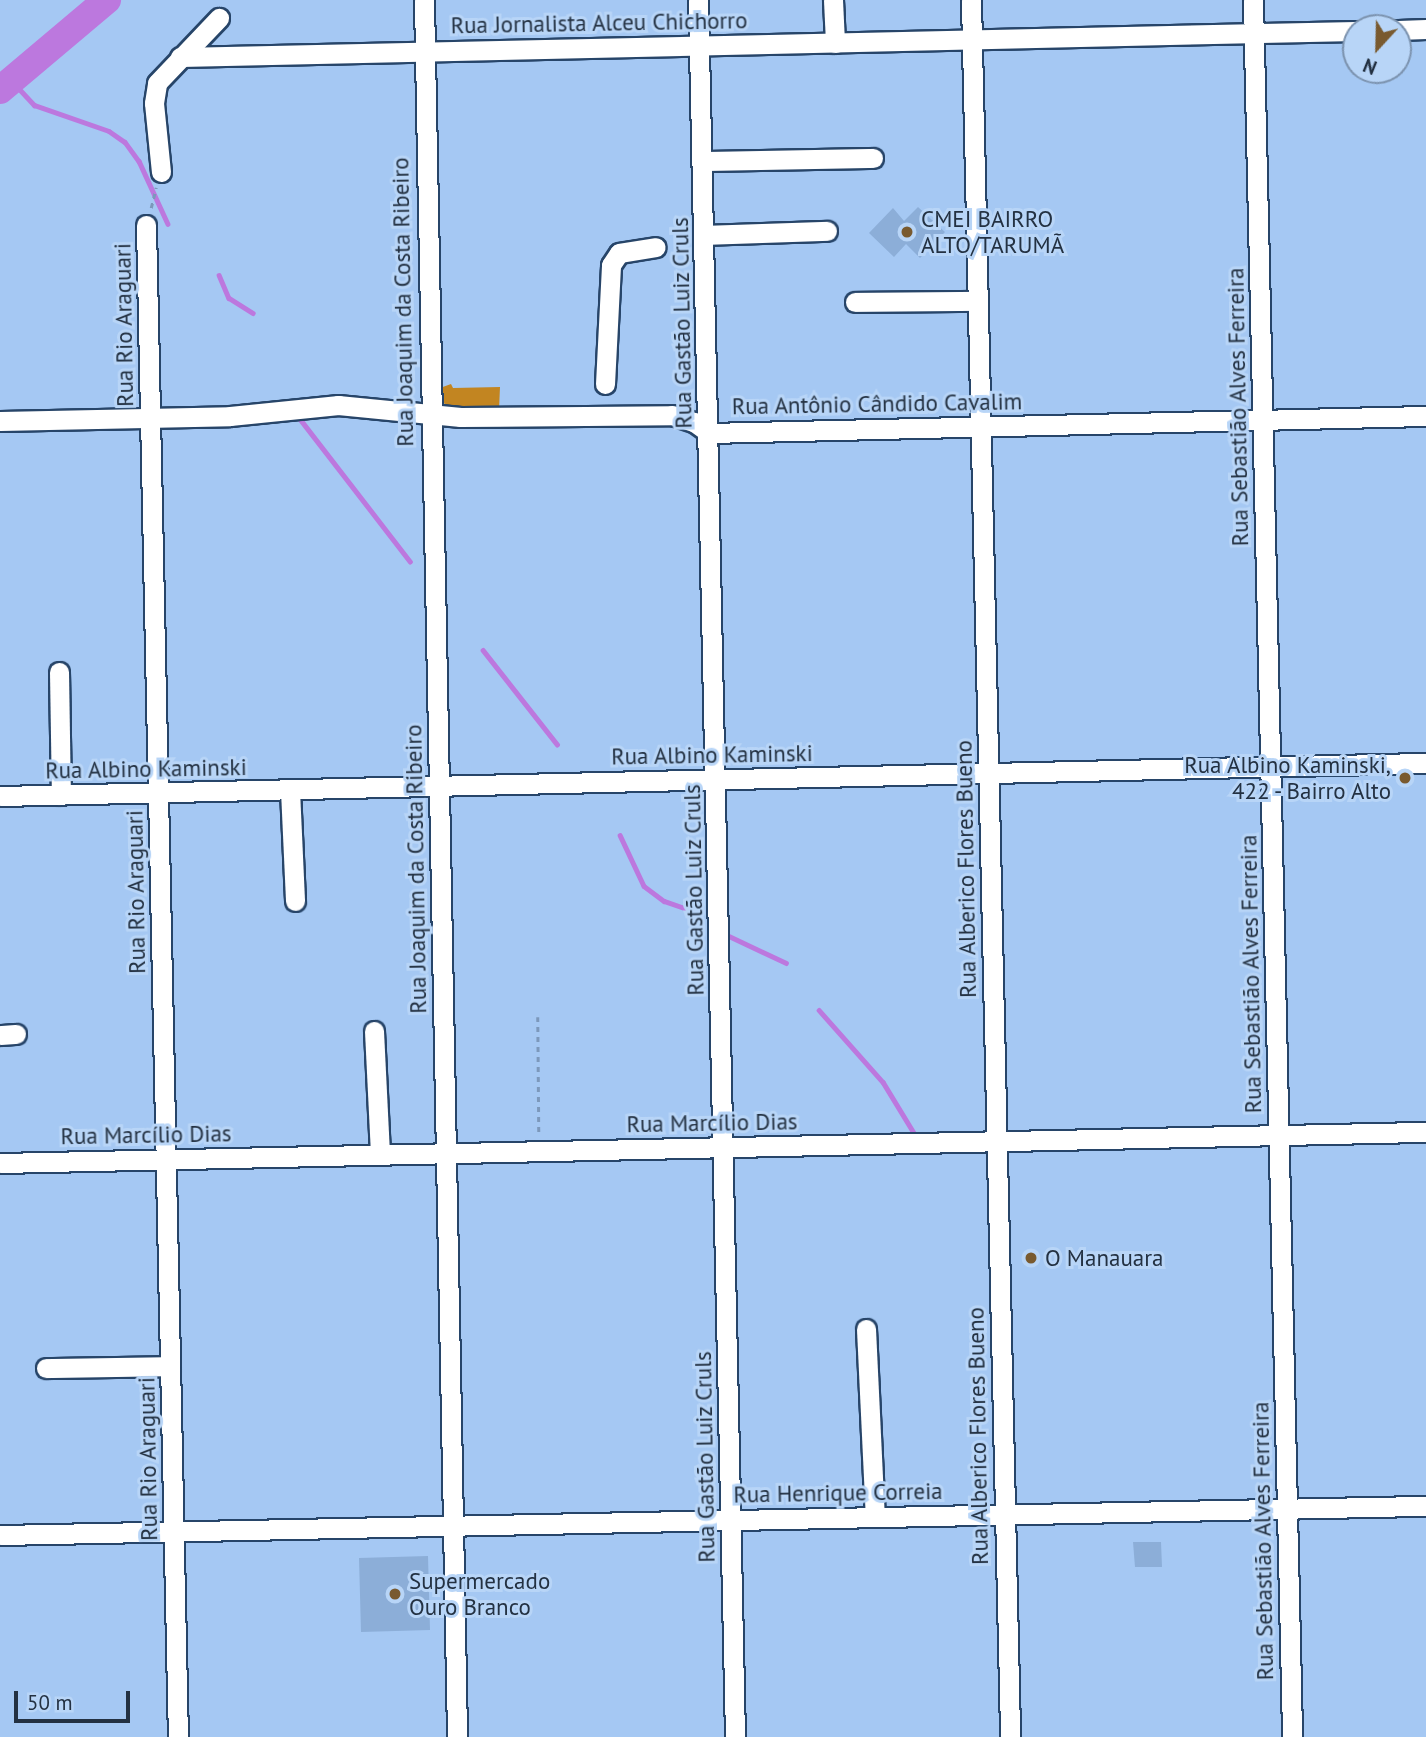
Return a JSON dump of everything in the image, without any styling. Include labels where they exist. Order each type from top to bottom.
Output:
[{"type":"street","name":"Rua Joaquim da Costa Ribeiro","points":[[424,0],[429,415],[439,786],[457,1737]]},
{"type":"street","name":"Rua Gastão Luiz Cruls","points":[[698,0],[736,1737]]},
{"type":"street","points":[[833,0],[835,43]]},
{"type":"street","name":"Rua Alberico Flores Bueno","points":[[971,0],[1010,1737]]},
{"type":"street","name":"Rua Sebastião Alves Ferreira","points":[[1253,0],[1292,1737]]},
{"type":"street","points":[[161,172],[155,93],[163,75],[219,18]]},
{"type":"street","name":"Rua Jornalista Alceu Chichorro","points":[[180,57],[1342,31]]},
{"type":"street","points":[[702,161],[873,158]]},
{"type":"street","name":"Rua Rio Araguari","points":[[146,225],[178,1737]]},
{"type":"street","points":[[704,235],[827,231]]},
{"type":"street","points":[[605,384],[611,265],[619,253],[656,247]]},
{"type":"street","points":[[855,302],[978,301]]},
{"type":"street","name":"Rua Antônio Cândido Cavalim","points":[[0,421],[230,416],[338,405],[429,415],[672,415],[694,422],[709,433],[1426,416]]},
{"type":"street","points":[[59,672],[61,795]]},
{"type":"street","name":"Rua Albino Kaminski","points":[[0,796],[1426,763]]},
{"type":"street","points":[[290,790],[296,901]]},
{"type":"street","points":[[374,1031],[380,1154]]},
{"type":"street","name":"Rua Marcílio Dias","points":[[0,1163],[1426,1132]]},
{"type":"street","points":[[866,1329],[875,1517]]},
{"type":"street","points":[[46,1368],[170,1366]]},
{"type":"street","name":"Rua Henrique Correia","points":[[0,1535],[1426,1506]]},
{"type":"path","name":"Rua Rio Araguari","points":[[146,225],[161,172]]},
{"type":"path","points":[[538,1017],[539,1151]]},
{"type":"shaded area","points":[[451,384],[453,388],[500,387],[499,410],[451,409],[440,400],[440,388]]},
{"type":"building","name":"CMEI BAIRRO ALTO/TARUMÃ","points":[[918,207],[945,232],[920,258],[906,244],[894,257],[869,233],[893,208],[904,221]]},
{"type":"building","points":[[1133,1542],[1161,1542],[1162,1567],[1135,1567]]},
{"type":"building","name":"Supermercado Ouro Branco","points":[[428,1556],[430,1630],[361,1632],[359,1558]]},
{"type":"waterway","points":[[0,90],[107,0]]},
{"type":"waterway","points":[[12,81],[34,105],[109,131],[125,142],[139,161],[168,224]]},
{"type":"waterway","points":[[219,275],[229,298],[253,313]]},
{"type":"waterway","points":[[297,415],[410,561]]},
{"type":"waterway","points":[[483,650],[557,744]]},
{"type":"waterway","points":[[620,835],[644,886],[664,901],[693,911]]},
{"type":"waterway","points":[[729,936],[786,963]]},
{"type":"waterway","points":[[819,1010],[883,1082],[914,1133]]},
{"type":"place","name":"CMEI BAIRRO ALTO/TARUMÃ","points":[[907,232]]},
{"type":"place","name":"Rua Albino Kaminski, 422 - Bairro Alto","points":[[1405,778]]},
{"type":"place","name":"O Manauara","points":[[1031,1258]]},
{"type":"place","name":"Supermercado Ouro Branco","points":[[395,1594]]}]
